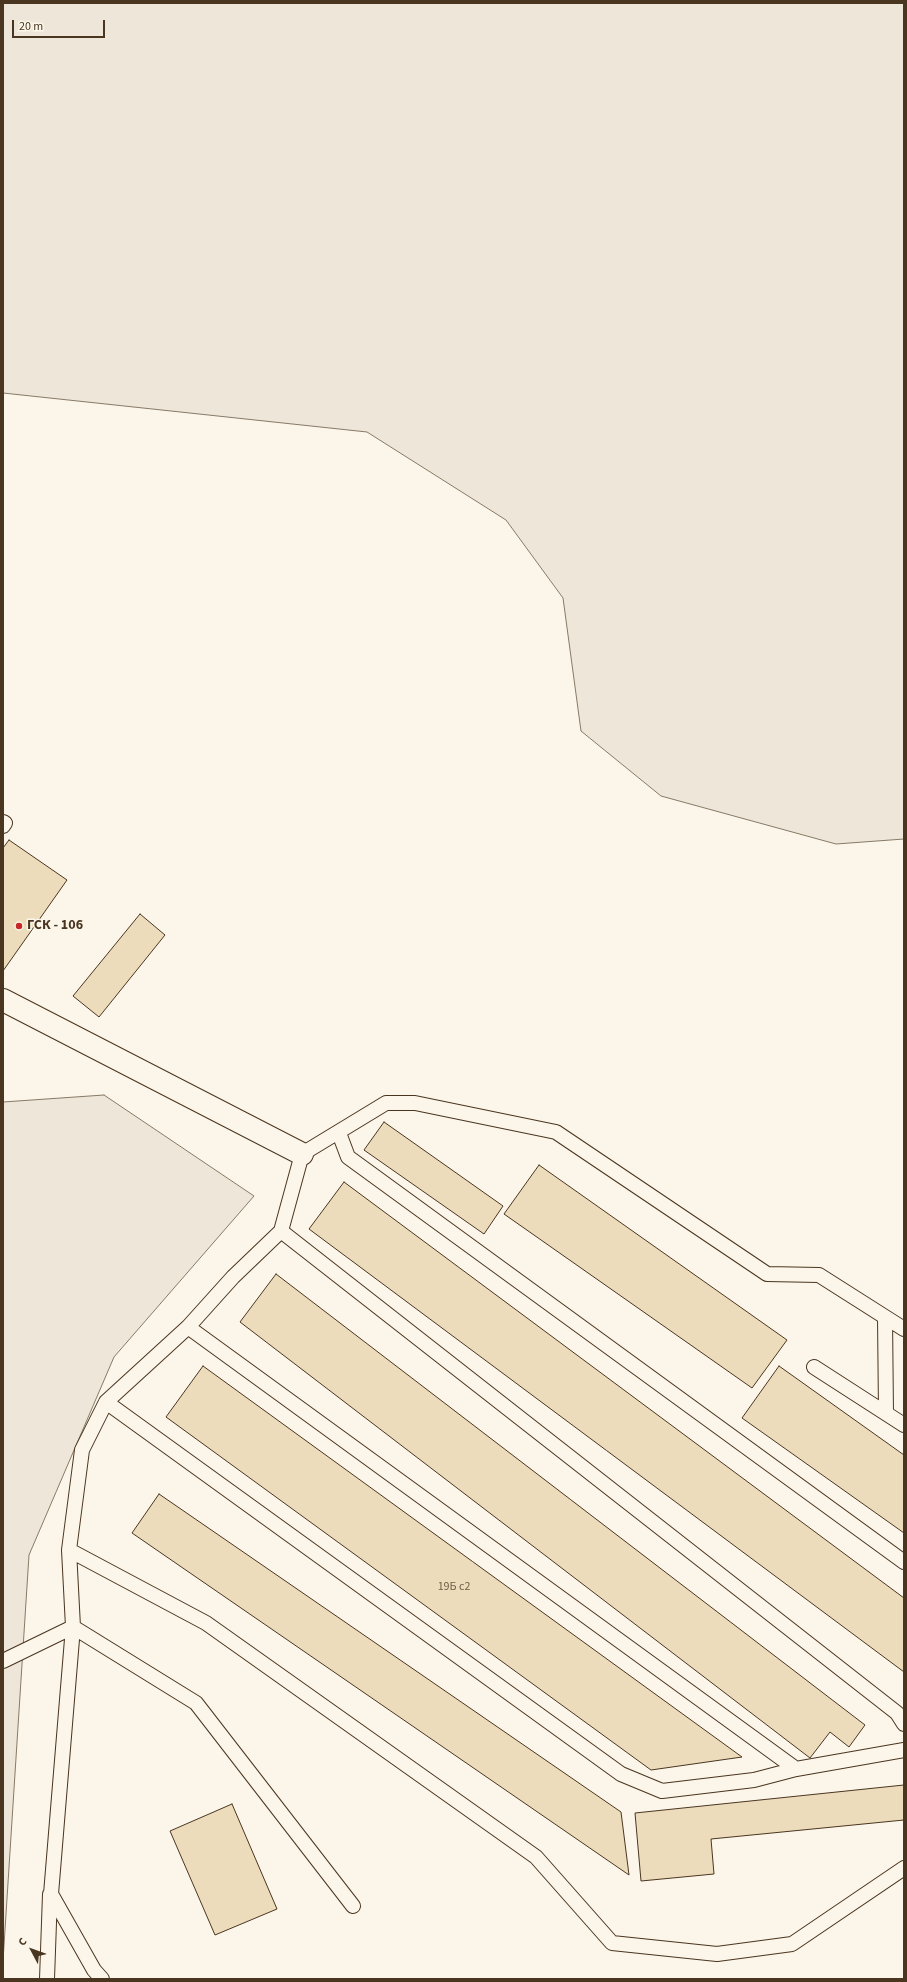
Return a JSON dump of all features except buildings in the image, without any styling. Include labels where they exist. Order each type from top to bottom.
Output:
[{"type":"street","points":[[3,1000],[302,1154]]},
{"type":"lane","points":[[3,822],[5,823],[3,826]]},
{"type":"lane","points":[[47,1979],[50,1894],[73,1627],[69,1550],[82,1450],[106,1402],[188,1327],[233,1276],[281,1231],[302,1154],[339,1133],[386,1103],[414,1104],[556,1132],[767,1274],[819,1275],[904,1329]]},
{"type":"lane","points":[[339,1133],[348,1157],[904,1562]]},
{"type":"lane","points":[[281,1231],[897,1713],[904,1724]]},
{"type":"lane","points":[[885,1317],[886,1413]]},
{"type":"lane","points":[[188,1327],[796,1769]]},
{"type":"lane","points":[[814,1366],[904,1425]]},
{"type":"lane","points":[[106,1402],[621,1774],[662,1791],[754,1780],[796,1769],[904,1750]]},
{"type":"lane","points":[[69,1550],[206,1623],[536,1857],[612,1943],[717,1954],[792,1944],[904,1868]]},
{"type":"lane","points":[[3,1661],[73,1627]]},
{"type":"lane","points":[[73,1627],[196,1703],[353,1906]]},
{"type":"lane","points":[[50,1894],[94,1970],[102,1979]]},
{"type":"shaded area","points":[[3,3],[904,3],[904,839],[836,844],[661,796],[581,731],[563,598],[506,520],[367,432],[3,393]]},
{"type":"shaded area","points":[[104,1095],[254,1196],[114,1357],[29,1555],[3,1961],[3,1102]]},
{"type":"place","name":"ГСК - 106","points":[[19,926]]}]
